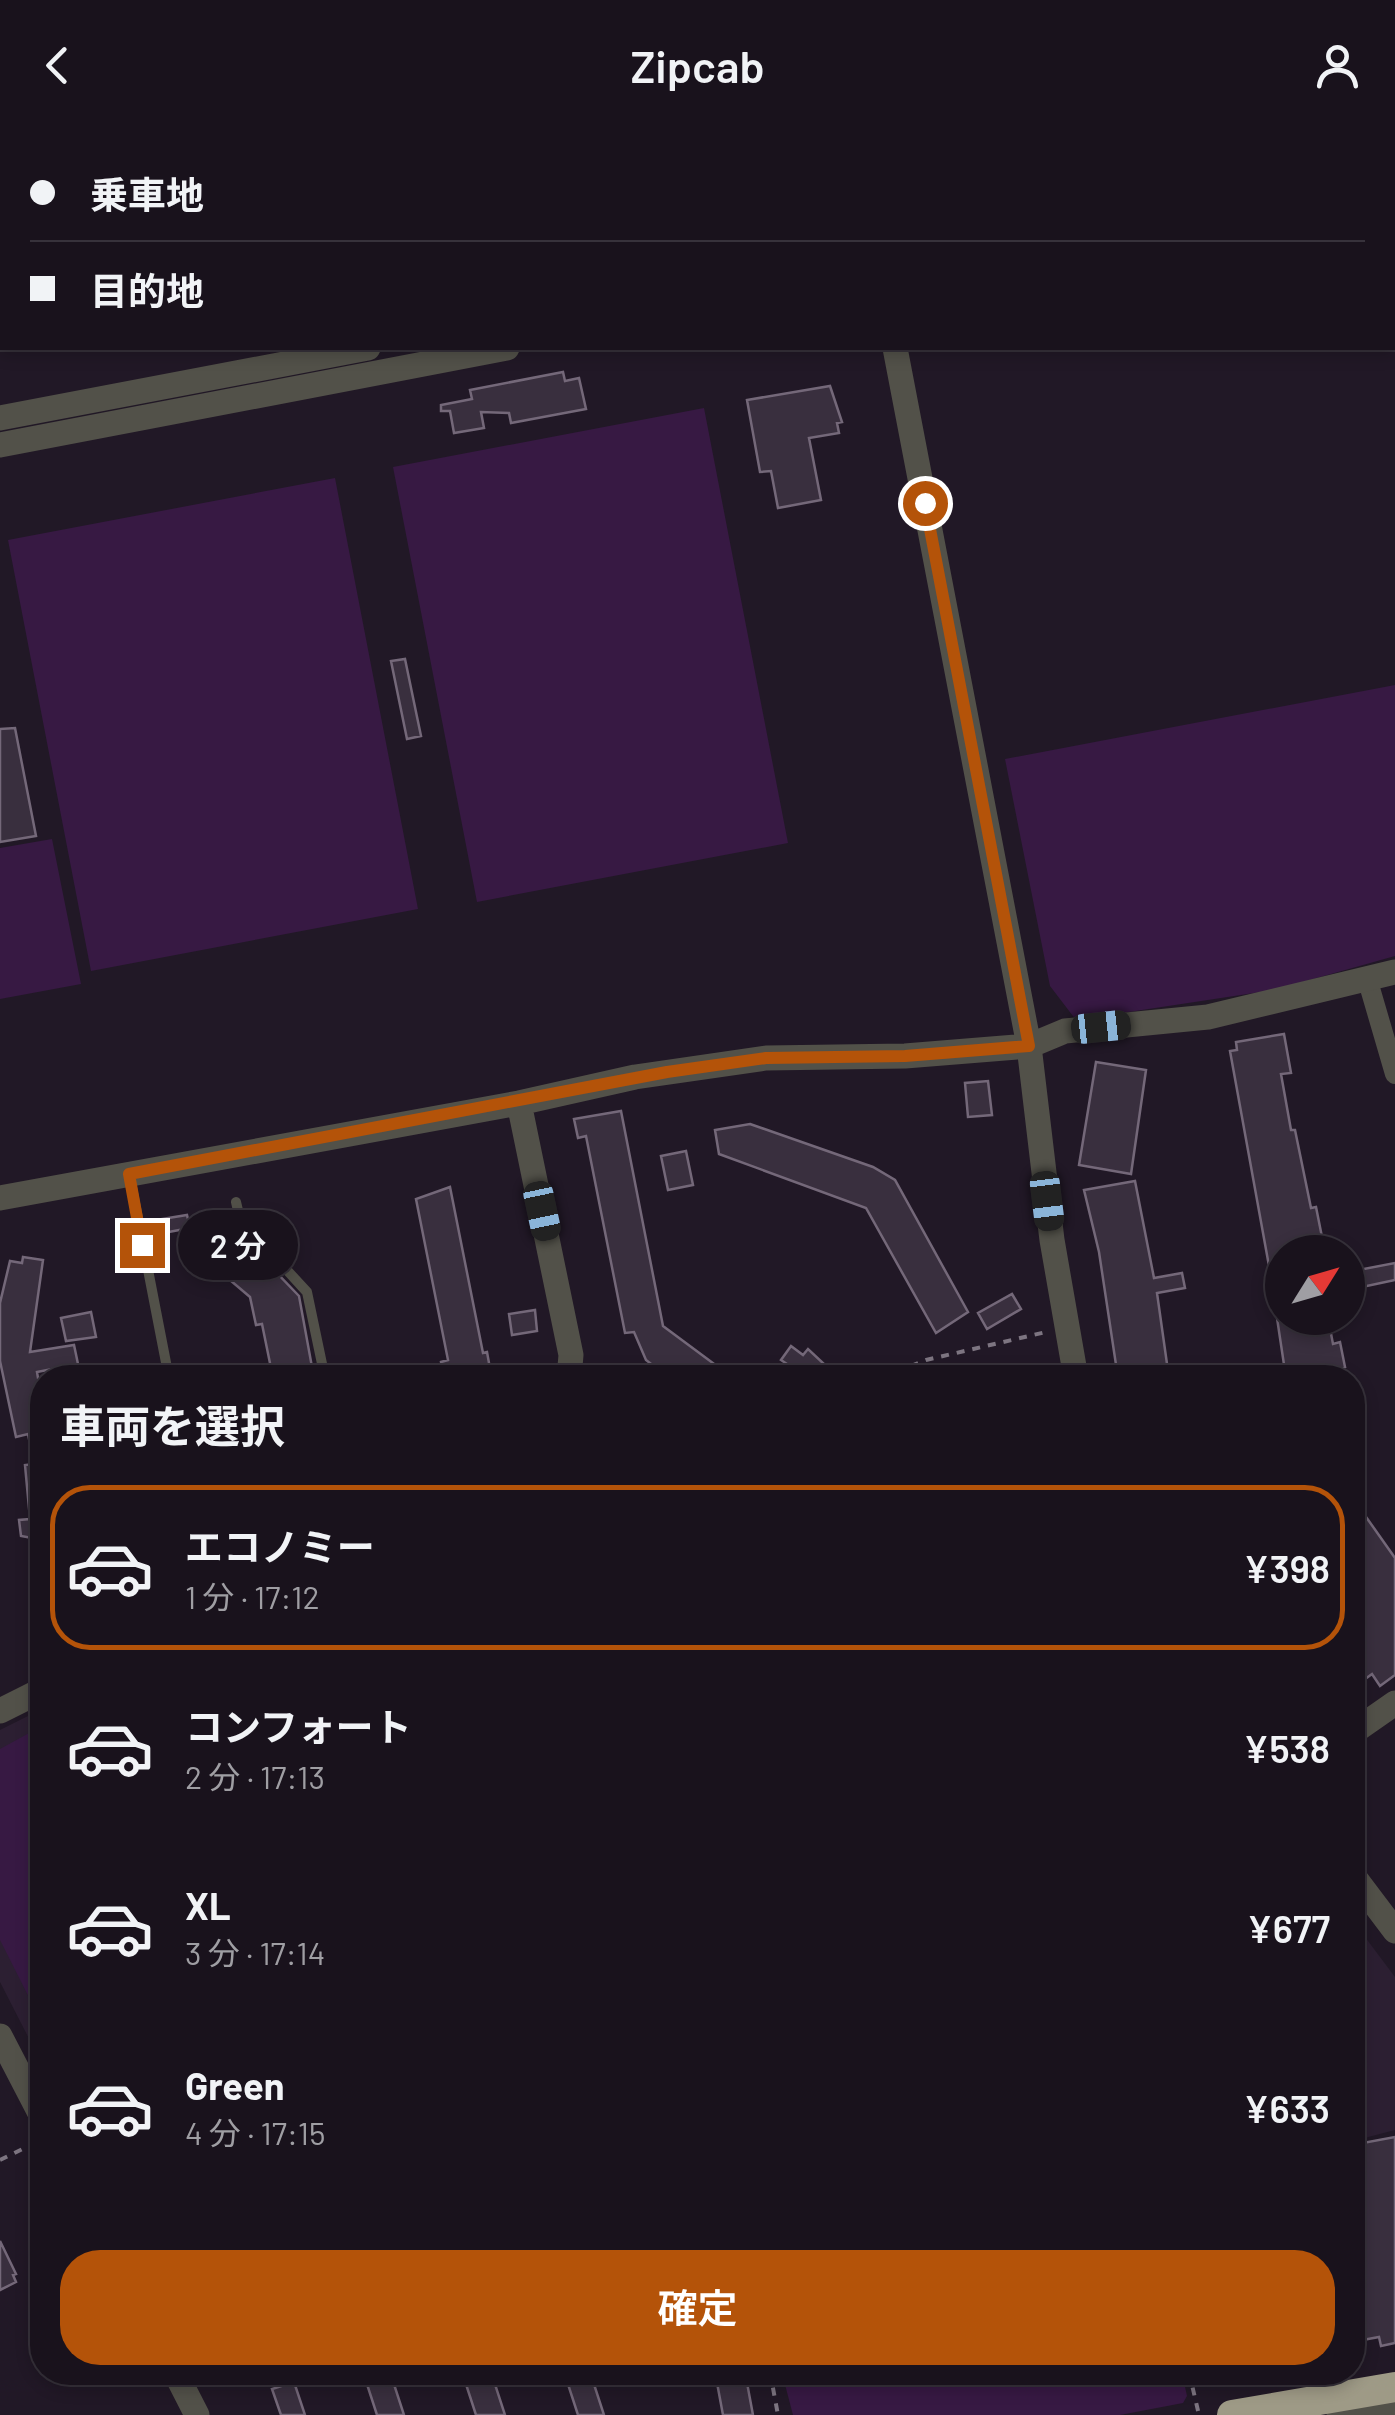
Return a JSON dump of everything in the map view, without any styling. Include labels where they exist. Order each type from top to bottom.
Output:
[{"type":"highway","points":[[1235,2414],[1395,2387]]},
{"type":"highway","points":[[1323,2415],[1395,2402]]},
{"type":"street","points":[[0,418],[357,350]]},
{"type":"street","points":[[0,445],[418,356],[485,350]]},
{"type":"street","points":[[895,350],[1029,1046],[1073,1365]]},
{"type":"street","points":[[0,1198],[519,1103],[634,1077],[766,1058],[905,1056],[1029,1046],[1065,1031],[1208,1017],[1395,972]]},
{"type":"street","points":[[1367,978],[1395,1074]]},
{"type":"street","points":[[519,1103],[572,1355],[571,1365]]},
{"type":"street","points":[[0,1711],[30,1696]]},
{"type":"street","points":[[1365,1724],[1395,1703]]},
{"type":"street","points":[[1365,1891],[1395,1931]]},
{"type":"street","points":[[0,2036],[30,2094]]},
{"type":"street","points":[[182,2385],[197,2415]]},
{"type":"street","points":[[1339,2415],[1395,2402]]},
{"type":"lane","points":[[129,1174],[166,1365]]},
{"type":"lane","points":[[236,1202],[240,1220],[307,1292],[322,1365]]},
{"type":"path","points":[[914,1365],[1065,1326]]},
{"type":"path","points":[[0,2160],[30,2145]]},
{"type":"path","points":[[772,2385],[778,2415]]},
{"type":"path","points":[[1192,2385],[1199,2415]]},
{"type":"shaded area","points":[[704,408],[788,843],[477,902],[393,467]]},
{"type":"shaded area","points":[[335,478],[418,909],[91,971],[8,540]]},
{"type":"shaded area","points":[[1395,685],[1395,956],[1274,990],[1076,1020],[1050,986],[1005,759]]},
{"type":"shaded area","points":[[52,839],[81,984],[0,999],[0,848]]},
{"type":"shaded area","points":[[30,1715],[30,2041],[0,1982],[0,1730]]},
{"type":"shaded area","points":[[30,1733],[30,1999],[0,1940],[0,1749]]},
{"type":"shaded area","points":[[1365,1937],[1395,1977],[1395,2130],[1365,2138]]},
{"type":"shaded area","points":[[785,2385],[1185,2385],[1187,2396],[1183,2403],[1120,2415],[793,2415]]},
{"type":"building","points":[[563,372],[565,381],[579,378],[586,409],[511,423],[509,413],[481,412],[484,428],[454,433],[450,411],[441,411],[441,405],[472,399],[470,390]]},
{"type":"building","points":[[830,386],[842,422],[837,423],[839,433],[809,438],[821,500],[778,508],[771,471],[760,472],[747,400]]},
{"type":"building","points":[[405,659],[421,736],[407,739],[391,661]]},
{"type":"building","points":[[15,728],[36,836],[0,842],[0,729]]},
{"type":"building","points":[[1284,1034],[1291,1073],[1281,1074],[1291,1130],[1295,1130],[1311,1208],[1316,1207],[1322,1235],[1265,1235],[1265,1244],[1230,1051],[1237,1050],[1236,1042]]},
{"type":"building","points":[[1096,1062],[1146,1070],[1131,1174],[1079,1165]]},
{"type":"building","points":[[988,1081],[992,1115],[968,1117],[965,1083]]},
{"type":"building","points":[[621,1111],[663,1326],[716,1365],[652,1365],[646,1360],[634,1332],[625,1333],[586,1136],[578,1138],[574,1119]]},
{"type":"building","points":[[750,1124],[873,1167],[895,1180],[968,1312],[936,1333],[866,1208],[719,1154],[715,1130]]},
{"type":"building","points":[[686,1151],[693,1185],[668,1190],[661,1156]]},
{"type":"building","points":[[1135,1181],[1154,1278],[1182,1273],[1185,1288],[1157,1293],[1167,1365],[1116,1365],[1099,1252],[1084,1190]]},
{"type":"building","points":[[450,1187],[483,1353],[487,1352],[489,1365],[442,1365],[448,1360],[416,1199]]},
{"type":"building","points":[[187,1215],[190,1228],[158,1234],[156,1220]]},
{"type":"building","points":[[212,1223],[244,1250],[249,1244],[299,1296],[312,1365],[270,1365],[262,1324],[256,1325],[250,1297],[197,1252],[205,1242],[200,1238]]},
{"type":"building","points":[[23,1257],[43,1260],[30,1352],[74,1345],[78,1364],[30,1365],[30,1444],[28,1434],[16,1437],[0,1361],[0,1303],[10,1261],[22,1263]]},
{"type":"building","points":[[1395,1263],[1395,1280],[1365,1286],[1365,1269]]},
{"type":"building","points":[[1012,1294],[1021,1309],[987,1329],[978,1313]]},
{"type":"building","points":[[535,1310],[537,1331],[512,1335],[509,1314]]},
{"type":"building","points":[[91,1312],[96,1337],[66,1341],[61,1318]]},
{"type":"building","points":[[1280,1335],[1331,1335],[1333,1344],[1340,1342],[1345,1365],[1284,1365]]},
{"type":"building","points":[[791,1346],[803,1355],[808,1349],[825,1365],[788,1365],[781,1360]]},
{"type":"building","points":[[30,1464],[30,1519],[25,1465]]},
{"type":"building","points":[[1365,1515],[1395,1558],[1395,1675],[1380,1686],[1372,1674],[1365,1679]]},
{"type":"building","points":[[30,1519],[30,1538],[21,1536],[19,1520]]},
{"type":"building","points":[[1395,2137],[1395,2343],[1381,2346],[1379,2337],[1365,2340],[1365,2143]]},
{"type":"building","points":[[0,2241],[16,2282],[0,2290]]},
{"type":"building","points":[[295,2385],[305,2415],[281,2415],[272,2389]]},
{"type":"building","points":[[367,2385],[394,2385],[404,2415],[377,2415]]},
{"type":"building","points":[[466,2385],[495,2385],[505,2415],[476,2415]]},
{"type":"building","points":[[568,2385],[594,2385],[604,2415],[578,2415]]},
{"type":"building","points":[[717,2385],[747,2385],[753,2415],[723,2415]]},
{"type":"route","points":[[142,1245],[129,1174],[667,1072],[766,1058],[905,1056],[1029,1046],[925,503]]}]
